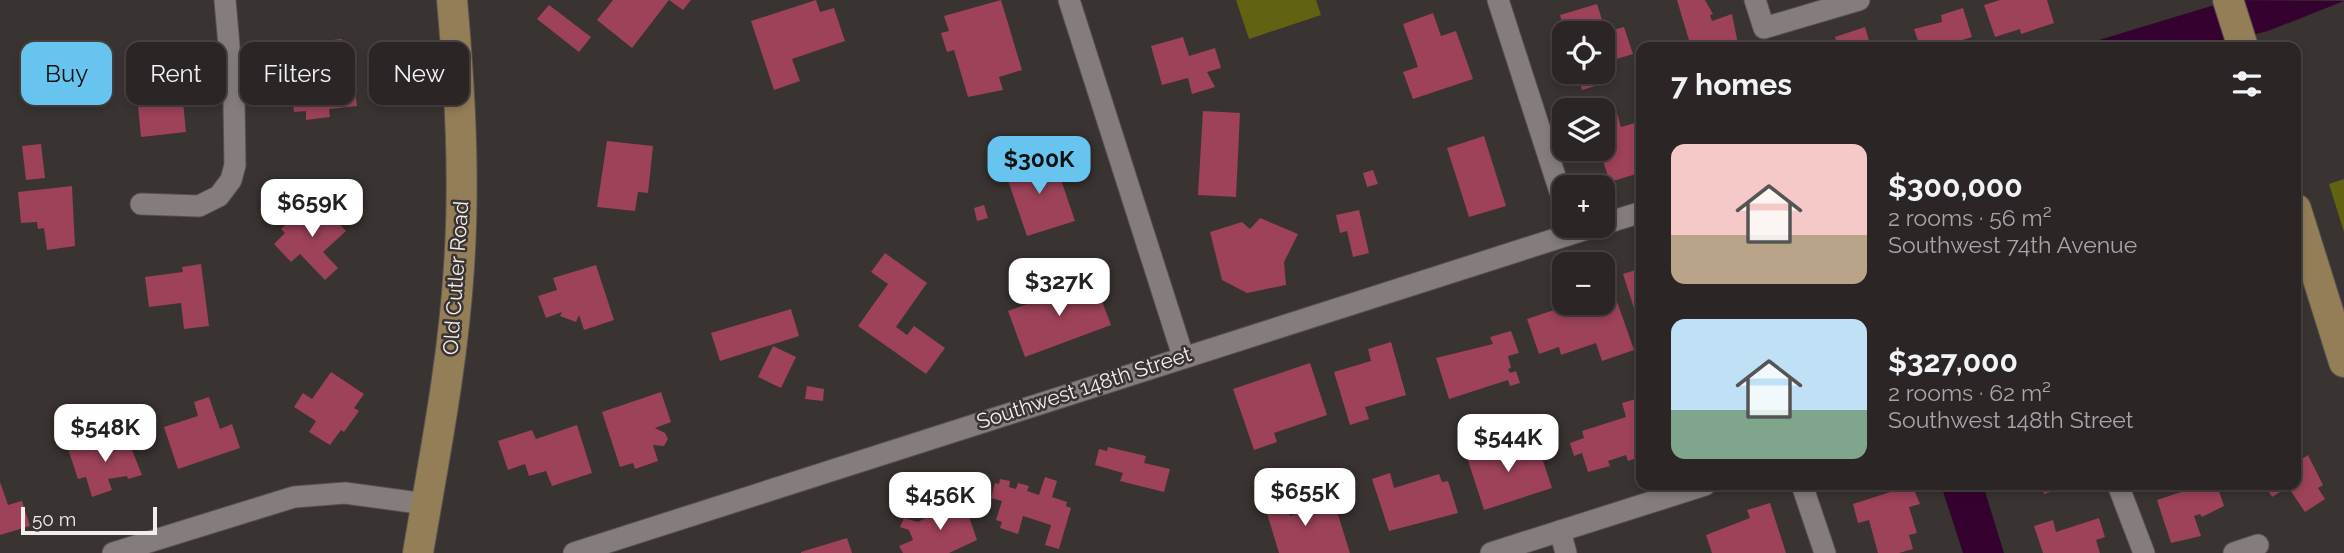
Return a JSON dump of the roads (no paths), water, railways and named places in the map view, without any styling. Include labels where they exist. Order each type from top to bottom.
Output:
[{"type":"main road","name":"Old Cutler Road","points":[[418,553],[450,362],[461,235],[461,139],[452,0]]},
{"type":"main road","points":[[2228,0],[2242,42]]},
{"type":"main road","points":[[2301,225],[2344,362]]},
{"type":"street","points":[[141,204],[199,206],[219,196],[232,180],[234,103],[225,0]]},
{"type":"street","points":[[1069,0],[1183,356]]},
{"type":"street","points":[[1498,0],[1555,175]]},
{"type":"street","points":[[1755,0],[1764,28],[1859,0]]},
{"type":"street","points":[[1615,220],[1636,214]]},
{"type":"street","name":"Southwest 148th Street","points":[[574,553],[1552,236]]},
{"type":"street","points":[[1491,553],[1689,490]]},
{"type":"street","points":[[1804,490],[1825,553]]},
{"type":"street","points":[[2120,490],[2144,553]]},
{"type":"street","points":[[113,553],[294,497],[345,493],[426,504]]},
{"type":"street","points":[[1560,531],[1566,553]]},
{"type":"street","points":[[2234,553],[2258,545]]}]
